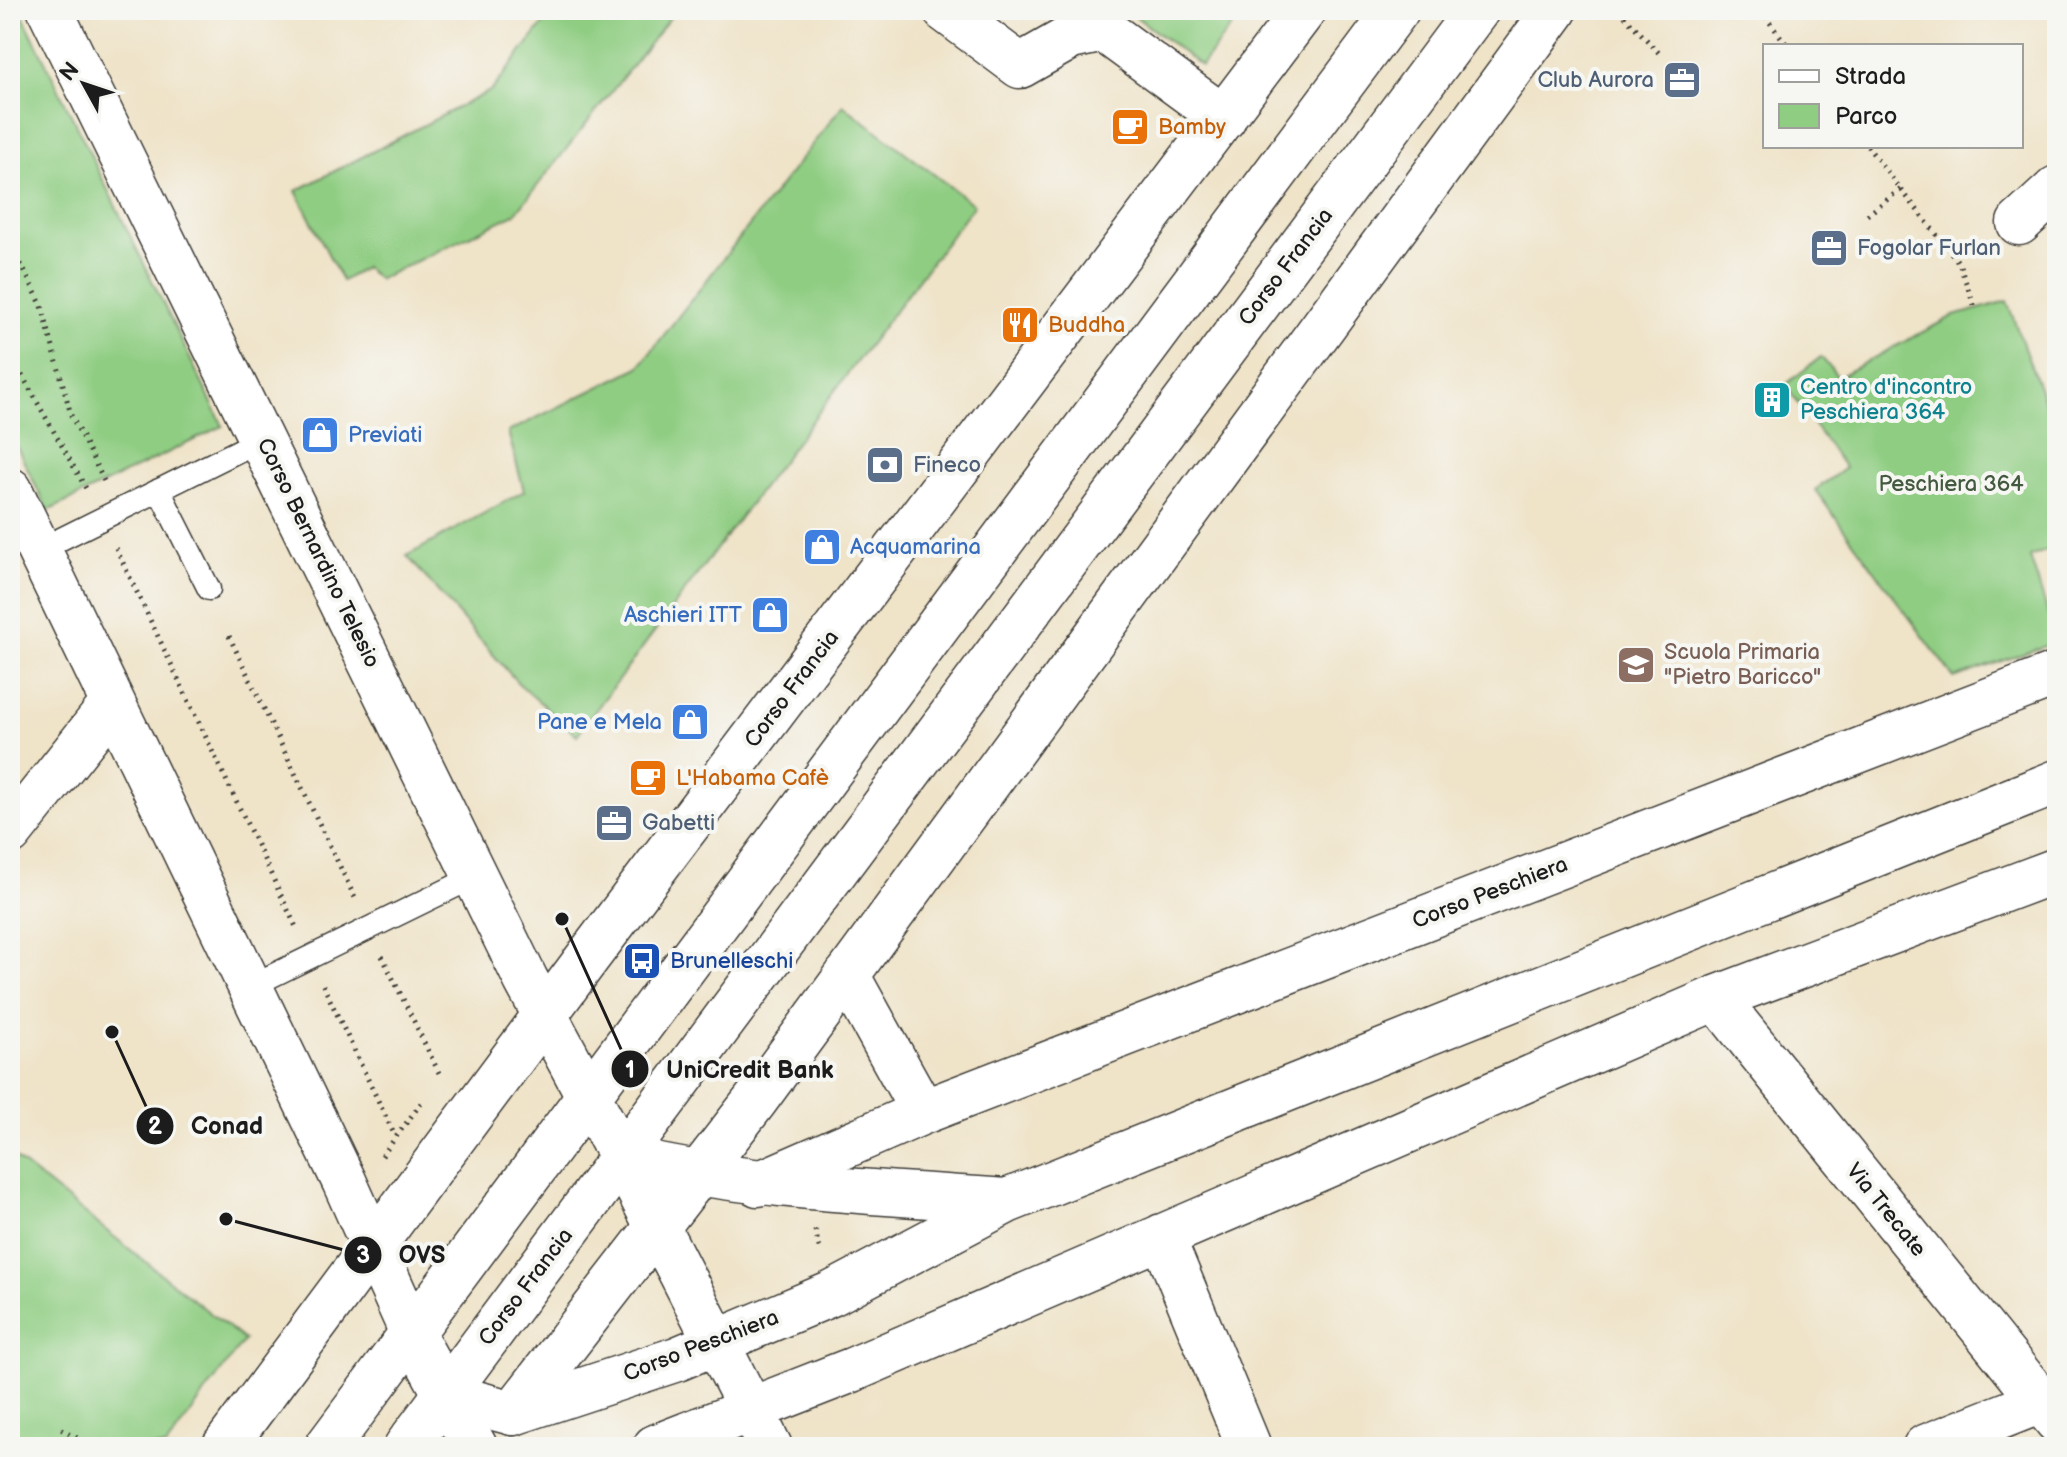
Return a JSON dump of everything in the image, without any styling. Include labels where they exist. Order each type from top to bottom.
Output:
[{"type":"street","name":"Corso Bernardino Telesio","points":[[50,10],[476,876],[588,1095]]},
{"type":"street","points":[[945,10],[1020,66],[1071,37],[1104,30],[1224,118]]},
{"type":"street","name":"Corso Francia","points":[[224,1447],[545,1015],[1304,10]]},
{"type":"street","points":[[327,1447],[1397,10]]},
{"type":"street","name":"Corso Francia","points":[[406,1447],[1477,10]]},
{"type":"street","points":[[446,1395],[513,1413],[698,1176],[1555,10]]},
{"type":"street","points":[[2019,223],[2057,188]]},
{"type":"street","points":[[10,490],[412,1333],[475,1447]]},
{"type":"street","name":"Corso Peschiera","points":[[758,1184],[923,1112],[2057,674]]},
{"type":"street","points":[[10,833],[112,704]]},
{"type":"street","name":"Corso Peschiera","points":[[513,1413],[677,1359],[831,1294],[1007,1201],[2057,782]]},
{"type":"street","points":[[655,1447],[761,1428],[1162,1236],[1716,998],[2057,870]]},
{"type":"street","points":[[847,975],[923,1112]]},
{"type":"street","name":"Via Trecate","points":[[1716,998],[2049,1411]]},
{"type":"street","points":[[588,1095],[761,1428]]},
{"type":"street","name":"Corso Peschiera","points":[[622,1158],[698,1176],[758,1184],[1007,1201]]},
{"type":"street","points":[[1162,1236],[1249,1447]]},
{"type":"street","points":[[1925,1447],[2049,1411]]},
{"type":"lane","points":[[39,550],[262,439]]},
{"type":"lane","points":[[159,490],[209,589]]},
{"type":"lane","points":[[249,987],[476,876]]},
{"type":"path","points":[[1619,10],[1659,53]]},
{"type":"path","points":[[1760,10],[1786,44]]},
{"type":"path","points":[[1869,148],[1959,263],[1975,308]]},
{"type":"path","points":[[1867,215],[1901,189]]},
{"type":"path","points":[[10,242],[42,306],[71,415],[110,515],[310,957],[395,1136]]},
{"type":"path","points":[[10,354],[110,515]]},
{"type":"path","points":[[229,636],[441,1077]]},
{"type":"path","points":[[61,1429],[96,1447]]},
{"type":"green space","points":[[10,10],[20,10],[223,426],[48,511],[10,433]]},
{"type":"green space","points":[[554,10],[676,10],[515,214],[379,279],[365,268],[342,281],[296,191],[492,90]]},
{"type":"green space","points":[[1127,10],[1244,10],[1201,66]]},
{"type":"green space","points":[[843,105],[974,205],[577,735],[518,683],[407,556],[524,491],[508,432],[639,367]]},
{"type":"green space","name":"Peschiera 364","points":[[2007,301],[2057,436],[2057,546],[2030,557],[2057,642],[1954,678],[1815,490],[1845,468],[1785,385],[1821,357],[1838,377],[1951,317]]},
{"type":"green space","points":[[10,1154],[244,1340],[166,1447],[10,1447]]},
{"type":"place","name":"Club Aurora","points":[[1682,80]]},
{"type":"place","name":"Bamby","points":[[1130,127]]},
{"type":"place","name":"Fogolar Furlan","points":[[1829,248]]},
{"type":"place","name":"Buddha","points":[[1020,325]]},
{"type":"place","name":"Centro d'incontro Peschiera 364","points":[[1772,400]]},
{"type":"place","name":"Previati","points":[[320,435]]},
{"type":"place","name":"Fineco","points":[[885,465]]},
{"type":"place","name":"Acquamarina","points":[[822,547]]},
{"type":"place","name":"Aschieri ITT","points":[[770,615]]},
{"type":"place","name":"Scuola Primaria \"Pietro Baricco\"","points":[[1636,665]]},
{"type":"place","name":"Pane e Mela","points":[[690,722]]},
{"type":"place","name":"L'Habama Cafè","points":[[648,778]]},
{"type":"place","name":"Gabetti","points":[[614,823]]},
{"type":"place","name":"UniCredit Bank","points":[[562,919]]},
{"type":"place","name":"Brunelleschi","points":[[642,961]]},
{"type":"place","name":"Conad","points":[[112,1032]]},
{"type":"place","name":"OVS","points":[[226,1219]]}]
